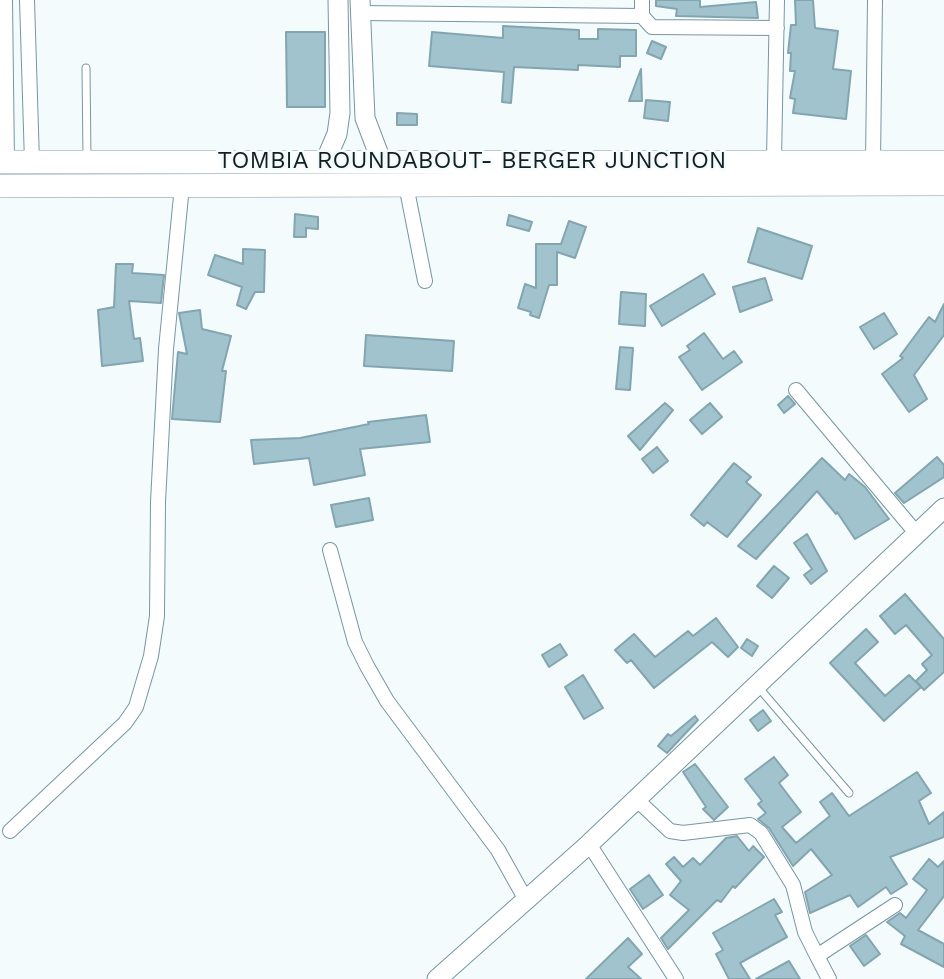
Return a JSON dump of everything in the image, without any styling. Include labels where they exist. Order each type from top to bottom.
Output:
[{"type":"main road","name":"TOMBIA ROUNDABOUT- BERGER JUNCTION","points":[[4,162],[944,162]]},
{"type":"main road","name":"TOMBIA ROUNDABOUT- BERGER JUNCTION","points":[[0,186],[944,184]]},
{"type":"street","points":[[4,162],[5,0]]},
{"type":"street","points":[[27,0],[32,162]]},
{"type":"street","points":[[325,162],[337,134],[340,113],[338,0]]},
{"type":"street","points":[[642,0],[642,16],[652,27],[776,28]]},
{"type":"street","points":[[775,160],[777,0]]},
{"type":"street","points":[[873,162],[875,0]]},
{"type":"street","points":[[382,163],[365,118],[360,7],[642,16]]},
{"type":"street","points":[[406,185],[425,281]]},
{"type":"street","points":[[10,831],[125,723],[136,706],[151,656],[157,617],[158,502],[166,349],[182,186]]},
{"type":"street","points":[[796,390],[917,534]]},
{"type":"street","points":[[437,979],[589,844],[944,509]]},
{"type":"street","points":[[330,550],[355,642],[367,666],[387,701],[498,850],[526,900]]},
{"type":"street","points":[[636,799],[670,831],[683,833],[750,825],[761,833],[793,885],[805,932],[829,979]]},
{"type":"street","points":[[589,844],[676,979]]},
{"type":"street","points":[[817,956],[895,905]]},
{"type":"lane","points":[[86,68],[87,162]]},
{"type":"lane","points":[[758,686],[849,793]]},
{"type":"building","points":[[656,0],[700,0],[700,7],[756,2],[758,18],[676,16],[677,9],[656,6]]},
{"type":"building","points":[[795,0],[813,0],[815,28],[838,31],[833,69],[851,71],[846,119],[793,113],[795,99],[790,98],[795,71],[790,71],[791,53],[788,53],[791,25],[796,25]]},
{"type":"building","points":[[503,26],[579,30],[579,39],[598,39],[598,29],[636,30],[636,56],[620,56],[620,67],[578,65],[578,70],[514,67],[511,103],[502,102],[504,72],[429,66],[432,32],[503,38]]},
{"type":"building","points":[[286,32],[325,32],[325,107],[287,107]]},
{"type":"building","points":[[652,41],[666,47],[661,59],[647,53]]},
{"type":"building","points":[[641,69],[642,101],[629,101]]},
{"type":"building","points":[[646,100],[670,102],[668,121],[644,118]]},
{"type":"building","points":[[397,113],[417,114],[417,125],[397,125]]},
{"type":"building","points":[[295,214],[318,217],[318,229],[306,228],[306,237],[294,237]]},
{"type":"building","points":[[509,215],[532,222],[529,231],[507,225]]},
{"type":"building","points":[[569,221],[586,227],[575,258],[557,252],[557,285],[549,285],[539,318],[530,315],[531,312],[518,308],[525,284],[536,288],[536,244],[561,244]]},
{"type":"building","points":[[758,228],[812,246],[802,279],[748,262]]},
{"type":"building","points":[[243,249],[265,250],[264,292],[255,292],[246,309],[237,305],[242,287],[208,275],[215,255],[243,264]]},
{"type":"building","points":[[116,264],[133,264],[132,273],[164,275],[161,303],[129,301],[134,339],[140,338],[143,361],[102,366],[98,310],[114,307]]},
{"type":"building","points":[[703,274],[715,294],[662,326],[650,306]]},
{"type":"building","points":[[765,278],[772,300],[740,312],[733,287]]},
{"type":"building","points":[[621,292],[646,294],[645,326],[619,324]]},
{"type":"building","points":[[944,304],[944,335],[914,375],[927,399],[909,412],[882,374],[903,358],[900,356],[929,317],[935,322]]},
{"type":"building","points":[[200,310],[202,329],[231,336],[222,371],[226,371],[220,422],[172,419],[178,352],[187,354],[179,313]]},
{"type":"building","points":[[884,313],[897,334],[874,349],[860,327]]},
{"type":"building","points":[[704,333],[723,359],[734,351],[742,362],[702,390],[679,357],[690,350],[687,346]]},
{"type":"building","points":[[366,335],[454,341],[452,371],[364,366]]},
{"type":"building","points":[[620,347],[633,348],[630,390],[616,389]]},
{"type":"building","points":[[788,396],[795,404],[784,413],[778,405]]},
{"type":"building","points":[[665,403],[673,410],[640,450],[628,436]]},
{"type":"building","points":[[710,403],[722,417],[702,434],[690,420]]},
{"type":"building","points":[[426,415],[430,442],[360,449],[365,475],[314,485],[309,458],[254,464],[251,440],[300,438],[369,424],[368,422]]},
{"type":"building","points":[[657,447],[668,461],[653,473],[642,459]]},
{"type":"building","points":[[937,457],[944,465],[944,477],[904,503],[895,493]]},
{"type":"building","points":[[822,458],[845,480],[849,474],[865,487],[889,519],[855,539],[837,512],[836,514],[817,491],[756,559],[738,546]]},
{"type":"building","points":[[734,463],[751,477],[746,482],[761,495],[727,537],[707,522],[704,526],[691,515]]},
{"type":"building","points":[[369,498],[373,520],[336,527],[331,505]]},
{"type":"building","points":[[807,534],[827,571],[811,584],[804,575],[812,569],[794,543]]},
{"type":"building","points":[[774,566],[789,578],[772,598],[757,586]]},
{"type":"building","points":[[905,594],[944,639],[944,672],[924,690],[916,681],[927,670],[922,664],[932,655],[906,625],[895,634],[880,616]]},
{"type":"building","points":[[716,618],[738,647],[728,657],[712,642],[654,688],[631,660],[627,663],[615,650],[634,634],[655,657],[688,631],[693,636]]},
{"type":"building","points":[[866,629],[878,642],[855,663],[885,696],[909,675],[921,687],[884,721],[830,663]]},
{"type":"building","points":[[747,639],[758,646],[752,656],[741,648]]},
{"type":"building","points":[[560,644],[567,655],[549,667],[542,655]]},
{"type":"building","points":[[583,675],[603,708],[584,719],[565,687]]},
{"type":"building","points":[[763,710],[771,721],[758,731],[750,720]]},
{"type":"building","points":[[695,716],[698,720],[667,753],[658,746],[668,734],[671,736]]},
{"type":"building","points":[[774,757],[788,775],[779,783],[801,812],[782,827],[796,843],[830,816],[820,802],[832,793],[849,816],[917,772],[931,793],[919,801],[929,824],[944,812],[944,837],[890,857],[907,884],[891,894],[886,887],[858,907],[850,895],[810,913],[805,892],[832,875],[811,849],[793,866],[769,828],[758,819],[766,813],[758,804],[762,801],[745,779]]},
{"type":"building","points":[[695,764],[728,807],[714,820],[703,809],[706,807],[683,772]]},
{"type":"building","points":[[737,836],[749,851],[753,846],[764,857],[735,888],[733,886],[721,902],[717,900],[668,949],[661,938],[689,910],[670,895],[681,881],[666,864],[674,857],[683,867],[693,858],[700,865],[726,838]]},
{"type":"building","points":[[929,859],[938,867],[944,861],[944,896],[918,930],[944,944],[944,967],[901,944],[905,936],[887,922],[900,913],[906,918],[927,890],[913,879]]},
{"type":"building","points":[[649,875],[663,895],[643,909],[630,889]]},
{"type":"building","points":[[774,899],[782,912],[775,915],[787,937],[740,963],[750,979],[729,979],[716,954],[723,950],[713,933]]},
{"type":"building","points":[[866,935],[880,954],[864,966],[850,946]]},
{"type":"building","points":[[628,938],[642,954],[628,967],[641,979],[586,979]]},
{"type":"building","points":[[789,961],[800,979],[756,979]]}]
